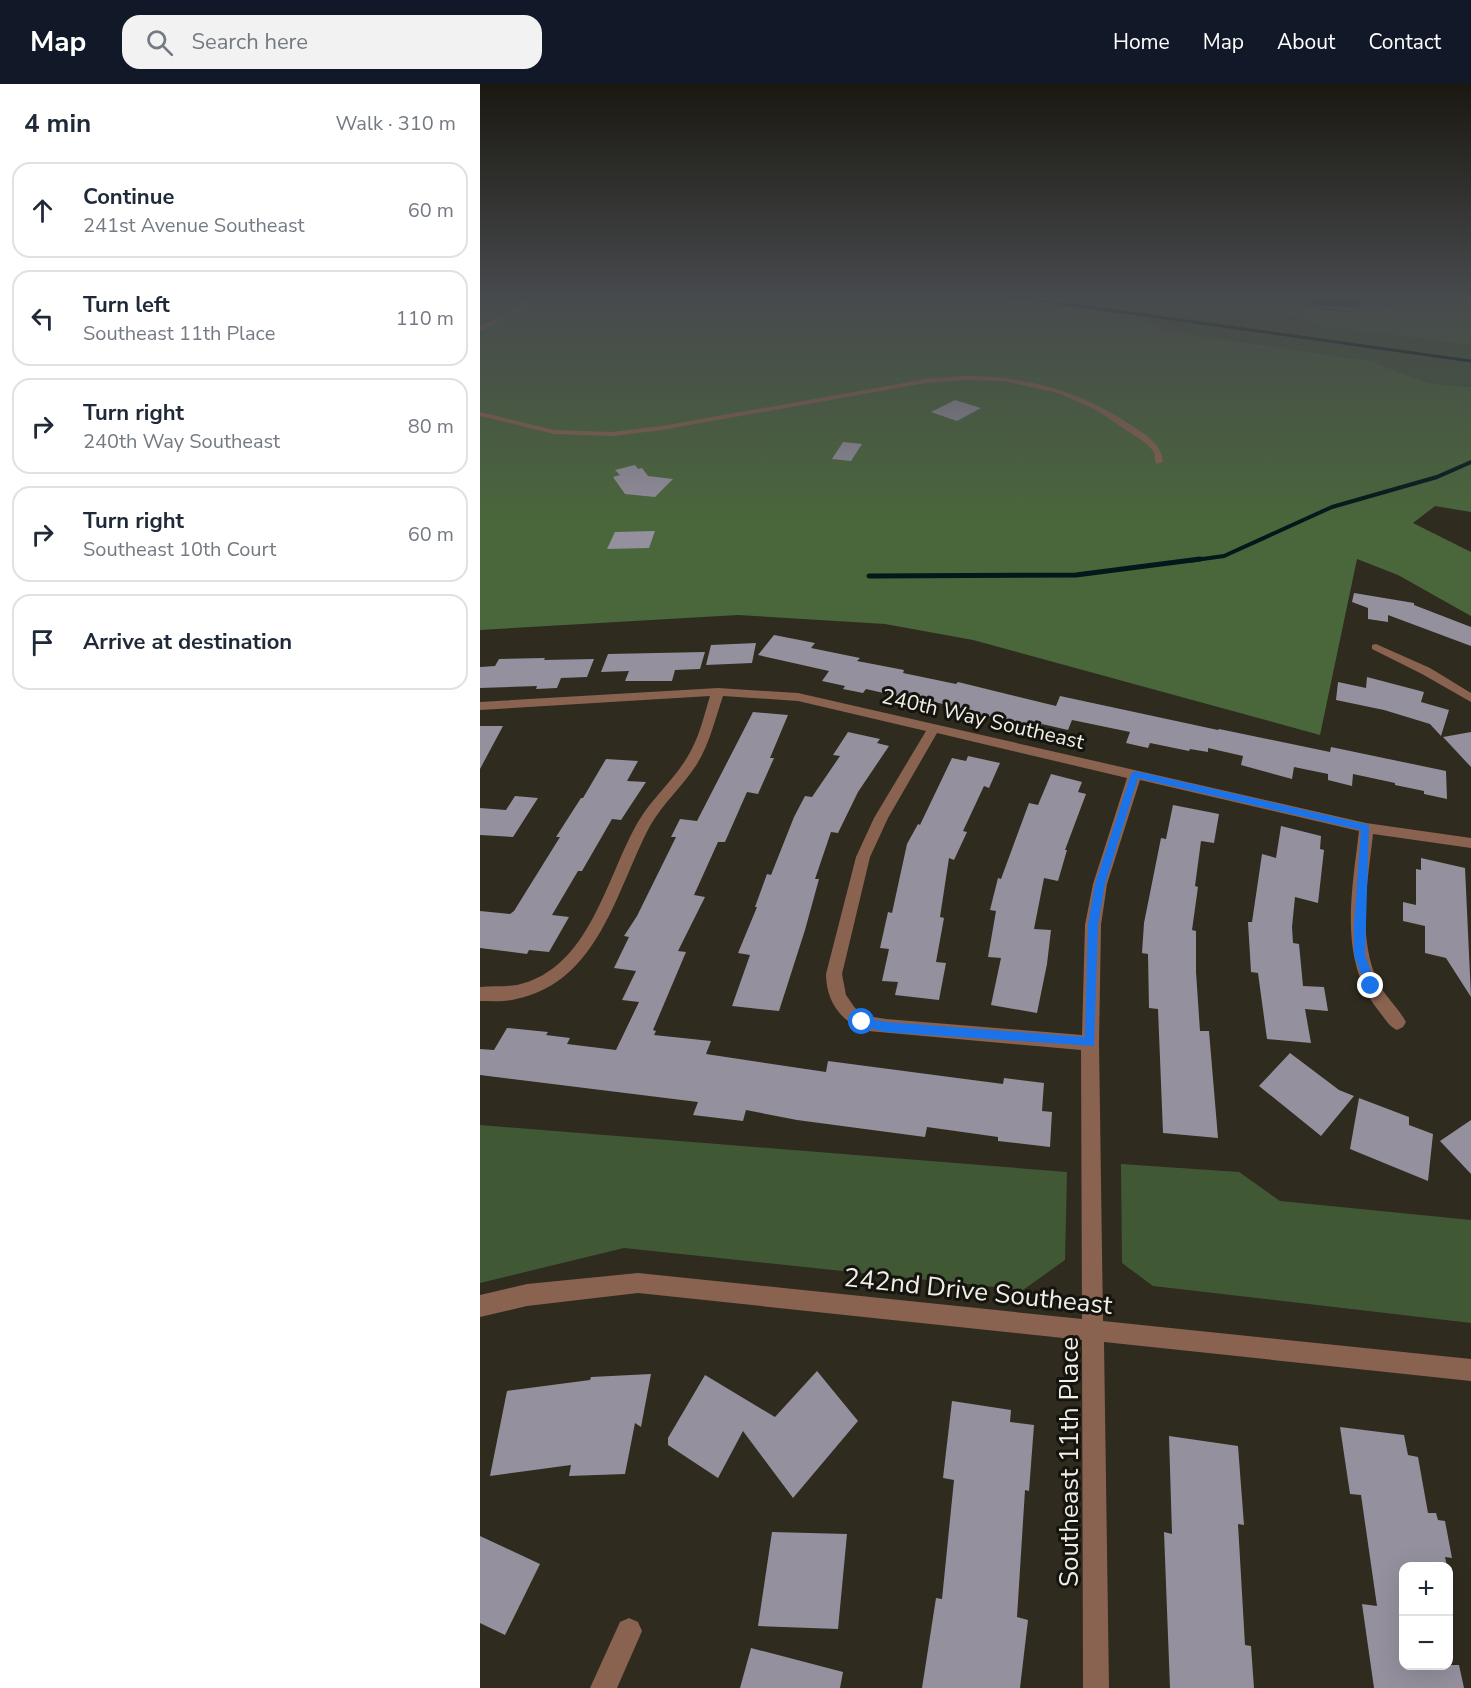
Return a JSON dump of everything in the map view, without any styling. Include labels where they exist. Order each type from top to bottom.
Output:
[{"type":"street","points":[[480,414],[554,432],[613,434],[662,428],[926,381],[956,377],[991,377],[1043,386],[1087,402],[1150,442],[1158,452],[1159,462]]},
{"type":"street","points":[[1376,647],[1426,671],[1471,698]]},
{"type":"street","points":[[480,994],[500,996],[522,992],[543,984],[561,973],[576,958],[589,939],[648,818],[693,759],[718,692]]},
{"type":"street","name":"240th Way Southeast","points":[[480,706],[718,692],[798,697],[1366,828],[1471,843]]},
{"type":"street","points":[[934,727],[881,818],[862,857],[834,974],[834,986],[839,1000],[848,1012],[862,1022],[886,1027],[1090,1043]]},
{"type":"street","name":"Southeast 11th Place","points":[[1096,1688],[1095,1330],[1090,1043],[1093,925],[1100,884],[1135,774]]},
{"type":"street","points":[[1366,828],[1359,925],[1360,955],[1371,986],[1397,1022]]},
{"type":"street","name":"242nd Drive Southeast","points":[[480,1306],[527,1294],[638,1283],[1471,1370]]},
{"type":"street","points":[[603,1688],[629,1630]]},
{"type":"green space","points":[[480,371],[1397,371],[1428,383],[1471,387],[1471,512],[1435,506],[1413,523],[1471,552],[1471,616],[1398,575],[1357,559],[1320,735],[973,640],[885,624],[738,615],[480,630]]},
{"type":"green space","points":[[1397,371],[1471,371],[1471,387],[1428,383]]},
{"type":"green space","points":[[480,1125],[1067,1172],[1065,1260],[1023,1290],[624,1248],[480,1283]]},
{"type":"green space","points":[[1121,1164],[1239,1172],[1280,1201],[1471,1220],[1471,1323],[1153,1286],[1122,1263]]},
{"type":"building","points":[[955,400],[981,408],[957,421],[931,412]]},
{"type":"building","points":[[843,442],[862,444],[851,461],[832,459]]},
{"type":"building","points":[[635,465],[638,469],[642,468],[648,476],[673,479],[655,497],[625,494],[613,477],[620,475],[615,470]]},
{"type":"building","points":[[655,531],[649,548],[607,549],[615,532]]},
{"type":"building","points":[[1354,593],[1414,603],[1414,605],[1471,627],[1471,646],[1388,615],[1388,622],[1368,619],[1368,608],[1352,602]]},
{"type":"building","points":[[774,635],[815,643],[811,648],[860,658],[857,661],[904,670],[903,673],[956,684],[958,682],[1056,706],[1060,696],[1330,752],[1331,747],[1446,771],[1447,799],[1424,794],[1424,791],[1395,785],[1395,783],[1353,774],[1352,786],[1328,780],[1328,774],[1294,767],[1292,779],[1241,765],[1243,756],[1208,748],[1208,752],[1190,749],[1189,751],[1150,743],[1148,748],[1126,743],[1130,732],[1072,720],[1068,730],[988,716],[986,720],[967,716],[970,710],[925,700],[923,702],[866,689],[863,693],[843,689],[845,686],[822,681],[829,671],[758,655]]},
{"type":"building","points":[[756,643],[752,663],[706,665],[711,645]]},
{"type":"building","points":[[705,652],[700,669],[675,670],[672,681],[625,681],[629,671],[601,672],[608,654]]},
{"type":"building","points":[[545,658],[544,660],[594,659],[587,677],[561,678],[557,688],[536,689],[537,686],[480,688],[480,667],[495,666],[499,659]]},
{"type":"building","points":[[1367,677],[1424,692],[1421,702],[1449,710],[1441,736],[1430,724],[1384,710],[1336,700],[1338,682],[1366,688]]},
{"type":"building","points":[[753,712],[788,715],[770,758],[774,758],[758,794],[747,792],[725,842],[718,842],[694,895],[705,897],[678,951],[686,952],[653,1030],[656,1031],[654,1035],[711,1041],[706,1054],[826,1072],[828,1061],[1003,1084],[1004,1078],[1044,1083],[1042,1111],[1052,1112],[1050,1147],[998,1141],[998,1137],[927,1127],[925,1137],[797,1120],[746,1110],[743,1121],[693,1115],[698,1102],[480,1075],[480,1049],[494,1050],[507,1028],[548,1032],[546,1035],[570,1038],[567,1044],[616,1050],[639,1002],[622,1000],[636,971],[614,968],[629,937],[624,936],[637,916],[676,837],[671,837],[680,819],[697,821]]},
{"type":"building","points":[[480,726],[503,726],[480,769]]},
{"type":"building","points":[[848,732],[880,739],[877,743],[889,746],[858,792],[838,833],[831,832],[815,879],[819,879],[805,930],[779,1011],[732,1006],[750,955],[738,953],[757,907],[755,907],[767,874],[771,875],[794,817],[805,796],[812,797],[840,756],[833,755]]},
{"type":"building","points":[[1471,732],[1471,767],[1443,737]]},
{"type":"building","points":[[968,756],[1000,763],[989,788],[984,786],[963,831],[967,832],[954,860],[949,858],[940,917],[944,918],[936,962],[946,963],[939,1000],[895,995],[898,982],[882,981],[889,949],[880,948],[888,912],[892,913],[907,844],[918,824],[920,825],[952,758],[966,761]]},
{"type":"building","points":[[606,759],[638,761],[627,781],[646,782],[621,820],[612,819],[582,871],[578,871],[552,915],[569,917],[549,952],[529,950],[527,954],[480,948],[480,911],[510,914],[514,911],[560,837],[556,837]]},
{"type":"building","points":[[1051,774],[1082,782],[1078,792],[1086,794],[1065,850],[1067,850],[1058,881],[1044,878],[1034,929],[1051,930],[1037,1013],[991,1005],[1001,958],[988,957],[996,911],[990,910],[998,878],[1001,879],[1029,803],[1038,805]]},
{"type":"building","points":[[515,796],[538,798],[513,837],[480,835],[480,808],[506,810]]},
{"type":"building","points":[[1173,805],[1219,814],[1214,843],[1201,841],[1192,930],[1196,931],[1200,1031],[1209,1031],[1218,1138],[1163,1133],[1158,1009],[1149,1008],[1148,954],[1142,953],[1144,923],[1161,838],[1166,839]]},
{"type":"building","points":[[1281,826],[1321,836],[1320,849],[1324,850],[1318,903],[1295,897],[1292,927],[1293,943],[1299,944],[1303,986],[1324,987],[1328,1011],[1305,1009],[1311,1043],[1267,1039],[1258,973],[1251,972],[1248,922],[1252,922],[1262,854],[1276,858]]},
{"type":"building","points":[[1421,858],[1465,868],[1471,997],[1446,958],[1425,953],[1425,926],[1403,921],[1403,902],[1416,905],[1416,869],[1421,870]]},
{"type":"building","points":[[1290,1053],[1339,1090],[1354,1096],[1321,1136],[1259,1086]]},
{"type":"building","points":[[1359,1098],[1409,1117],[1409,1125],[1433,1134],[1428,1181],[1350,1149]]},
{"type":"building","points":[[1471,1120],[1471,1174],[1440,1141]]},
{"type":"building","points":[[817,1371],[858,1421],[793,1498],[743,1431],[718,1478],[668,1445],[668,1438],[705,1375],[775,1417]]},
{"type":"building","points":[[651,1374],[641,1427],[635,1423],[625,1474],[569,1476],[571,1465],[490,1476],[507,1391],[590,1380],[591,1377]]},
{"type":"building","points":[[952,1401],[1011,1410],[1010,1422],[1034,1425],[1029,1491],[1025,1490],[1017,1617],[1028,1620],[1020,1688],[922,1688],[936,1598],[942,1599],[954,1480],[943,1478]]},
{"type":"building","points":[[1340,1427],[1404,1435],[1408,1455],[1418,1457],[1428,1513],[1436,1513],[1438,1520],[1445,1521],[1452,1558],[1445,1557],[1446,1562],[1399,1562],[1399,1670],[1453,1670],[1453,1665],[1459,1665],[1464,1688],[1374,1688],[1362,1604],[1377,1606],[1361,1495],[1350,1494]]},
{"type":"building","points":[[1169,1436],[1238,1446],[1244,1525],[1238,1524],[1245,1645],[1251,1646],[1254,1688],[1170,1688],[1164,1532],[1172,1534]]},
{"type":"building","points":[[772,1532],[847,1534],[838,1629],[758,1626]]},
{"type":"building","points":[[480,1536],[540,1564],[505,1635],[480,1623]]},
{"type":"building","points":[[751,1648],[843,1672],[840,1688],[740,1688]]},
{"type":"waterway","points":[[1188,561],[1224,556],[1332,507],[1437,477],[1471,462]]},
{"type":"waterway","points":[[869,576],[1076,575],[1200,559]]},
{"type":"route","points":[[862,1022],[886,1027],[1090,1043],[1093,925],[1100,884],[1135,774],[1366,828],[1359,925],[1360,955],[1371,986]]}]
